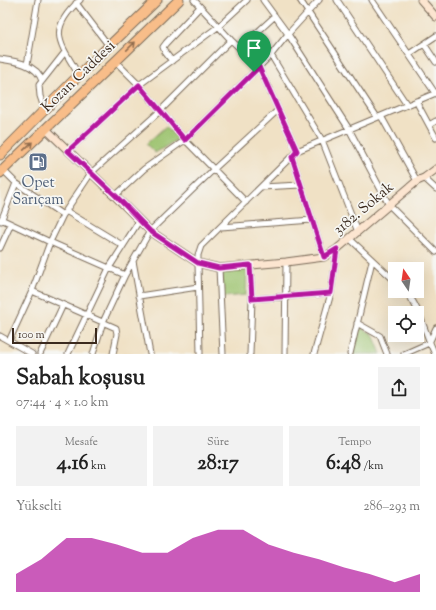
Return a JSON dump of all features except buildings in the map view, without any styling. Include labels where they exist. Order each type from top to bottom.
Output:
[{"type":"highway","name":"Kozan Caddesi","points":[[0,155],[79,75],[157,0]]},
{"type":"highway","name":"Kozan Caddesi","points":[[2,172],[179,0]]},
{"type":"main road","points":[[423,0],[436,17]]},
{"type":"main road","name":"3182. Sokak","points":[[46,129],[150,231],[198,263],[219,268],[324,257],[350,239],[417,181],[424,178],[436,169]]},
{"type":"street","points":[[27,65],[38,0]]},
{"type":"street","points":[[194,0],[231,40],[259,67],[297,151]]},
{"type":"street","points":[[68,151],[139,85],[219,26],[247,0]]},
{"type":"street","points":[[263,0],[288,34],[349,129],[389,205],[436,252]]},
{"type":"street","points":[[300,0],[379,117],[417,181]]},
{"type":"street","points":[[116,196],[144,169],[185,140],[271,55],[319,0]]},
{"type":"street","points":[[337,0],[407,105]]},
{"type":"street","points":[[200,354],[198,255],[200,246],[297,151],[436,93],[372,0]]},
{"type":"street","points":[[79,75],[65,52],[59,34],[59,27],[65,15],[78,1],[109,46]]},
{"type":"street","points":[[172,61],[165,52],[164,47],[166,43],[200,7]]},
{"type":"street","points":[[240,48],[274,16]]},
{"type":"street","points":[[409,54],[436,36]]},
{"type":"street","points":[[9,341],[32,291],[50,242],[64,213],[91,173],[160,111],[231,40]]},
{"type":"street","points":[[424,44],[436,62]]},
{"type":"street","points":[[45,111],[39,85],[65,52]]},
{"type":"street","points":[[271,55],[322,140],[358,232]]},
{"type":"street","points":[[0,65],[1,59],[27,65],[38,73],[42,81]]},
{"type":"street","points":[[115,61],[139,85],[185,140],[246,202]]},
{"type":"street","points":[[416,101],[436,138]]},
{"type":"street","points":[[93,354],[103,322],[125,275],[150,231],[278,110]]},
{"type":"street","points":[[429,126],[436,121]]},
{"type":"street","points":[[292,157],[324,257]]},
{"type":"street","points":[[2,172],[64,213],[122,246]]},
{"type":"street","points":[[424,178],[436,189]]},
{"type":"street","points":[[16,182],[1,220],[125,275]]},
{"type":"street","points":[[261,187],[301,185]]},
{"type":"street","points":[[221,227],[312,220]]},
{"type":"street","points":[[68,354],[109,268],[139,221]]},
{"type":"street","points":[[0,248],[11,224]]},
{"type":"street","points":[[350,239],[388,275]]},
{"type":"street","points":[[314,354],[331,293],[337,249]]},
{"type":"street","points":[[133,261],[150,354]]},
{"type":"street","points":[[350,354],[372,261]]},
{"type":"street","points":[[285,354],[286,262]]},
{"type":"street","points":[[250,265],[252,299],[250,354]]},
{"type":"street","points":[[219,268],[223,354]]},
{"type":"street","points":[[139,296],[198,286]]},
{"type":"street","points":[[32,291],[116,328],[117,334],[113,354]]},
{"type":"street","points":[[252,299],[331,293]]},
{"type":"street","points":[[412,298],[429,343],[435,354]]},
{"type":"street","points":[[40,354],[63,305]]},
{"type":"street","points":[[357,323],[380,336],[387,354]]},
{"type":"street","points":[[404,354],[429,343],[436,328]]},
{"type":"street","points":[[0,336],[32,354]]},
{"type":"green space","points":[[166,126],[178,139],[155,153],[146,144]]},
{"type":"green space","points":[[247,269],[246,295],[224,297],[222,295],[222,271]]},
{"type":"green space","points":[[359,326],[373,334],[381,354],[352,354]]},
{"type":"place","name":"Opet Sarıçam","points":[[38,162]]},
{"type":"route","points":[[259,67],[297,151],[292,157],[324,257],[337,249],[331,293],[252,299],[250,265],[219,268],[198,263],[150,231],[116,196],[68,151],[139,85],[185,140],[254,72],[259,67]]}]
